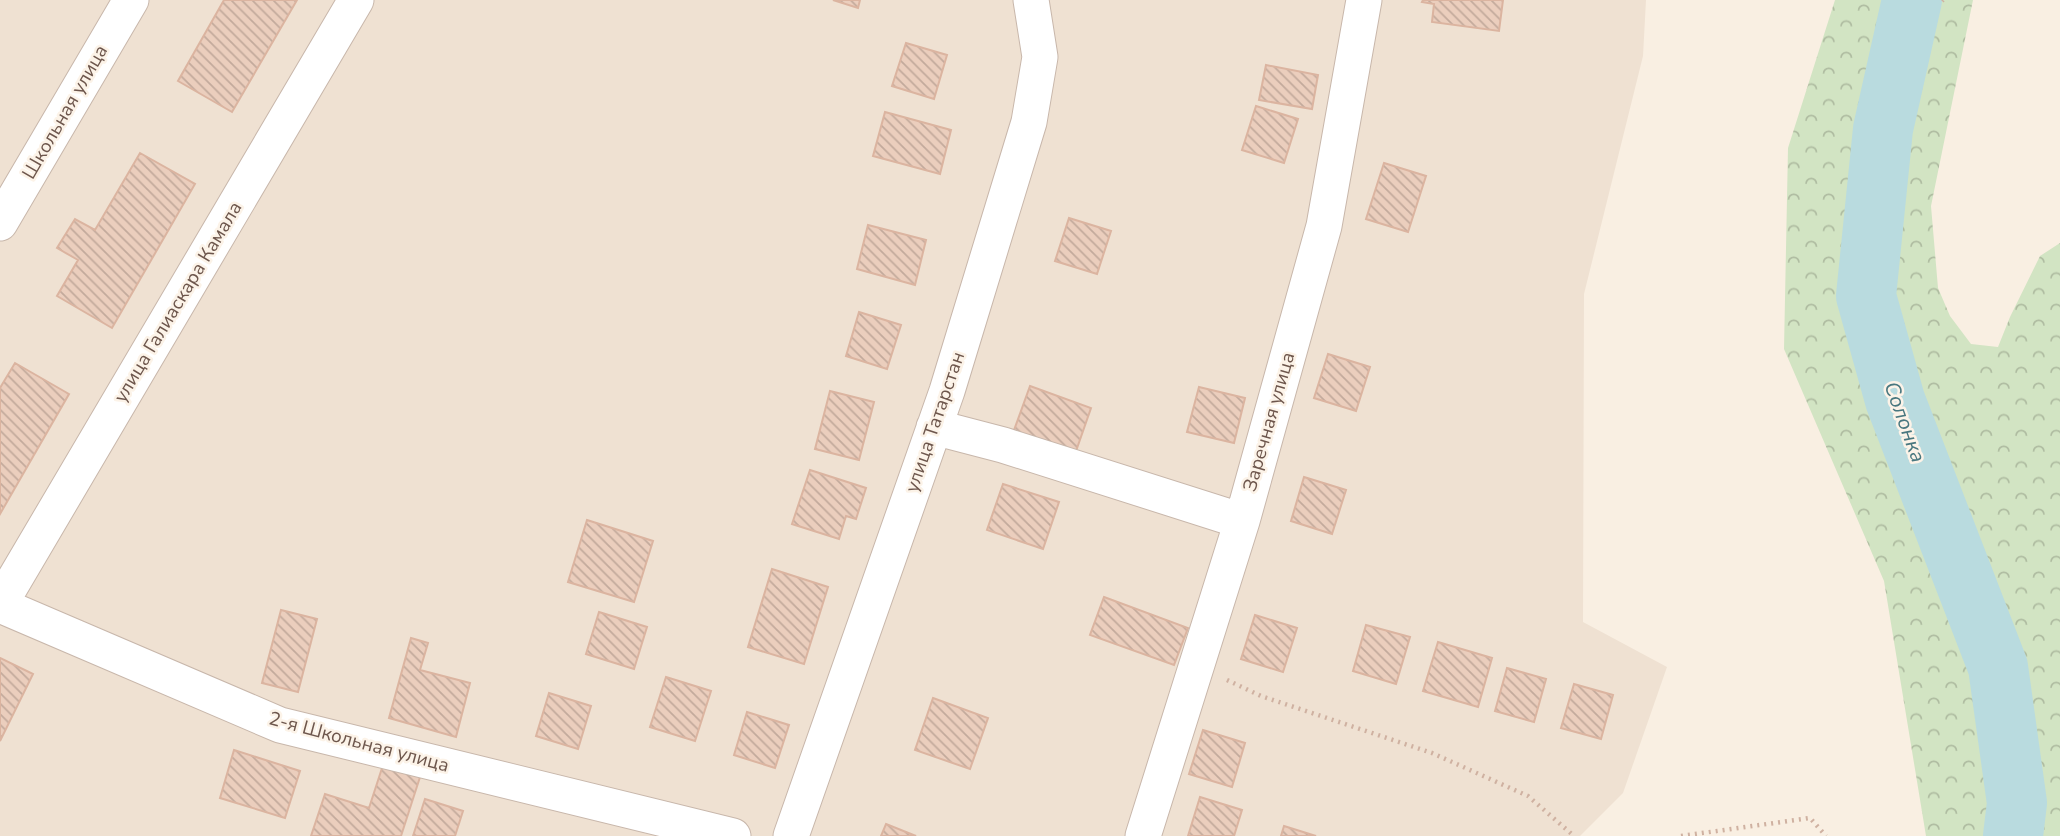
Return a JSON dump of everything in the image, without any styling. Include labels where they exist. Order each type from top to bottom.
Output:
[{"type":"street","name":"Школьная улица","points":[[0,223],[131,0]]},
{"type":"street","name":"улица Галиаскара Камала","points":[[0,605],[356,0]]},
{"type":"street","name":"улица Татарстан","points":[[791,836],[947,391],[1029,122],[1040,57],[1031,0]]},
{"type":"street","name":"Заречная улица","points":[[1143,836],[1242,521],[1324,226],[1364,0]]},
{"type":"street","points":[[934,427],[1003,445],[1242,521]]},
{"type":"street","name":"2-я Школьная улица","points":[[0,605],[280,725],[733,836]]},
{"type":"path","points":[[1196,667],[1261,696],[1432,753],[1528,796],[1574,836]]},
{"type":"path","points":[[1681,836],[1810,818],[1826,836]]},
{"type":"shaded area","points":[[0,0],[1646,0],[1643,56],[1584,294],[1583,622],[1667,667],[1623,793],[1580,836],[0,836]]},
{"type":"green space","points":[[1835,0],[1973,0],[1931,206],[1938,288],[1950,316],[1971,344],[1998,347],[2040,256],[2060,243],[2060,836],[1926,836],[1884,581],[1784,349],[1788,148]]},
{"type":"building","points":[[224,0],[297,0],[232,112],[178,81]]},
{"type":"building","points":[[833,0],[860,0],[858,8]]},
{"type":"building","points":[[1503,0],[1499,31],[1432,22],[1434,4],[1422,2]]},
{"type":"building","points":[[906,43],[947,55],[934,99],[892,86]]},
{"type":"building","points":[[1266,65],[1318,75],[1312,109],[1259,100]]},
{"type":"building","points":[[1256,106],[1298,119],[1284,163],[1242,150]]},
{"type":"building","points":[[885,112],[951,130],[940,174],[873,156]]},
{"type":"building","points":[[140,153],[195,184],[112,328],[57,296],[78,260],[57,248],[75,219],[95,230]]},
{"type":"building","points":[[1384,163],[1426,176],[1408,232],[1366,219]]},
{"type":"building","points":[[1069,218],[1111,231],[1097,274],[1055,261]]},
{"type":"building","points":[[868,225],[926,240],[915,285],[857,269]]},
{"type":"building","points":[[859,312],[901,325],[887,369],[846,356]]},
{"type":"building","points":[[1328,354],[1370,367],[1356,411],[1314,398]]},
{"type":"building","points":[[15,363],[69,394],[0,514],[0,388]]},
{"type":"building","points":[[1030,386],[1091,408],[1075,454],[1013,433]]},
{"type":"building","points":[[1199,387],[1245,398],[1234,443],[1187,432]]},
{"type":"building","points":[[830,391],[874,402],[859,460],[815,449]]},
{"type":"building","points":[[810,470],[866,488],[856,519],[846,516],[839,539],[792,524]]},
{"type":"building","points":[[1304,477],[1346,490],[1332,534],[1291,521]]},
{"type":"building","points":[[1003,484],[1059,502],[1043,549],[987,530]]},
{"type":"building","points":[[587,520],[653,541],[634,602],[568,582]]},
{"type":"building","points":[[772,569],[828,587],[804,664],[748,647]]},
{"type":"building","points":[[1104,597],[1188,628],[1174,665],[1090,635]]},
{"type":"building","points":[[281,610],[317,619],[298,692],[262,683]]},
{"type":"building","points":[[599,612],[647,627],[634,669],[586,654]]},
{"type":"building","points":[[1255,615],[1297,628],[1283,672],[1241,659]]},
{"type":"building","points":[[1366,625],[1410,637],[1396,684],[1353,671]]},
{"type":"building","points":[[411,638],[428,643],[420,670],[470,683],[456,737],[389,718]]},
{"type":"building","points":[[1438,642],[1492,658],[1478,707],[1423,691]]},
{"type":"building","points":[[0,658],[33,674],[0,741]]},
{"type":"building","points":[[1507,668],[1546,679],[1534,722],[1495,711]]},
{"type":"building","points":[[666,677],[711,691],[695,741],[650,727]]},
{"type":"building","points":[[1574,684],[1613,695],[1601,739],[1561,728]]},
{"type":"building","points":[[549,693],[591,706],[578,749],[536,736]]},
{"type":"building","points":[[933,698],[988,718],[970,769],[915,750]]},
{"type":"building","points":[[747,712],[789,725],[775,768],[734,755]]},
{"type":"building","points":[[1203,730],[1245,743],[1232,787],[1189,774]]},
{"type":"building","points":[[234,750],[300,771],[285,818],[220,798]]},
{"type":"building","points":[[384,762],[421,774],[401,836],[311,836],[325,794],[369,808]]},
{"type":"building","points":[[1200,797],[1242,810],[1234,836],[1188,836]]},
{"type":"building","points":[[425,799],[463,811],[455,836],[413,836]]},
{"type":"building","points":[[886,824],[916,836],[881,836]]},
{"type":"building","points":[[1284,826],[1316,836],[1281,836]]},
{"type":"waterway","name":"Солонка","points":[[1912,0],[1883,129],[1866,296],[1895,400],[1998,667],[2017,803],[2013,836]]}]
